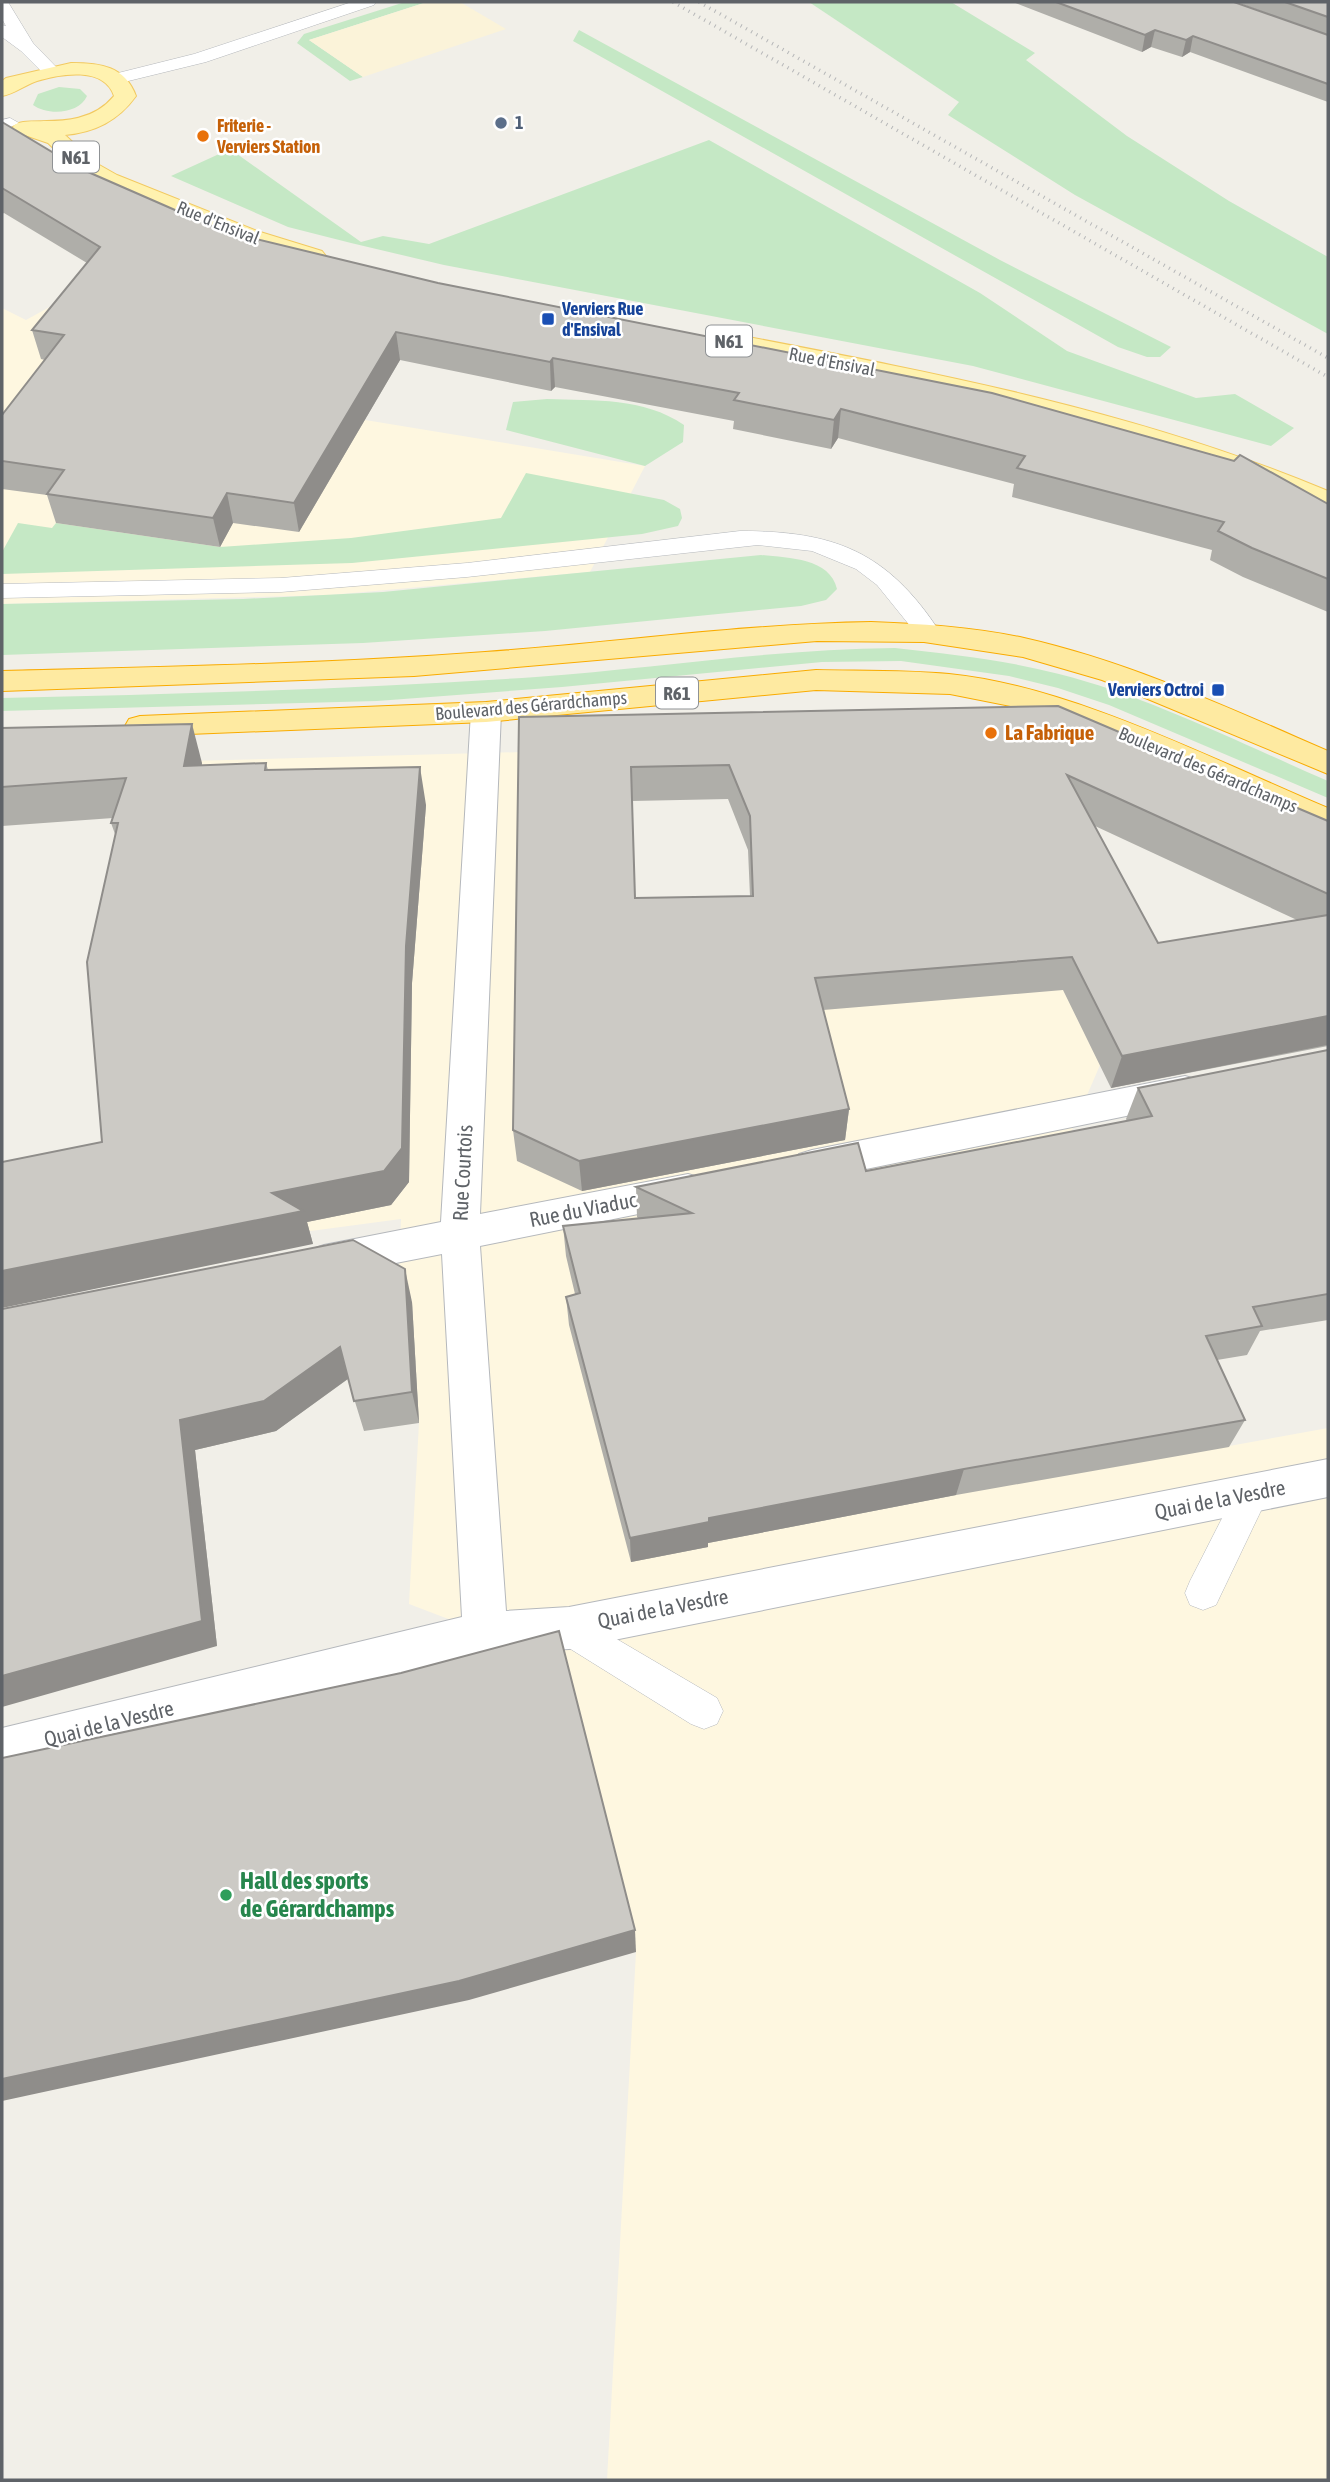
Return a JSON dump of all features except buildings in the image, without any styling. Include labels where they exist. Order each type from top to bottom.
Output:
[{"type":"highway","name":"R61","points":[[2,681],[452,665],[817,631],[928,632],[1030,649],[1101,670],[1210,712],[1328,763]]},
{"type":"highway","name":"Boulevard des Gérardchamps","points":[[112,727],[319,721],[486,712],[816,680],[950,684],[1026,699],[1093,721],[1328,821]]},
{"type":"main road","points":[[2,72],[82,69],[116,79]]},
{"type":"main road","points":[[2,90],[9,84],[47,71]]},
{"type":"main road","name":"N61","points":[[9,123],[69,129],[92,123],[114,110],[125,96],[124,89],[116,79]]},
{"type":"main road","name":"Rue d'Ensival","points":[[114,110],[99,145],[130,186]]},
{"type":"main road","name":"Rue d'Ensival","points":[[9,123],[56,138],[86,167],[109,180],[130,186],[249,236],[332,260]]},
{"type":"main road","name":"Rue d'Ensival","points":[[723,340],[943,384],[1086,419],[1256,471],[1328,500]]},
{"type":"street","name":"Rue Courtois","points":[[485,1633],[460,1234],[486,712]]},
{"type":"street","points":[[785,1170],[1220,1084]]},
{"type":"street","name":"Rue du Viaduc","points":[[285,1269],[718,1183]]},
{"type":"street","name":"Quai de la Vesdre","points":[[2,1751],[485,1633],[569,1628],[1328,1478]]},
{"type":"lane","points":[[158,67],[191,51],[358,2]]},
{"type":"lane","points":[[116,79],[200,58],[368,2]]},
{"type":"lane","points":[[2,5],[27,47],[47,71]]},
{"type":"lane","points":[[2,30],[27,47]]},
{"type":"lane","points":[[2,591],[281,585],[467,570],[740,538],[775,537],[825,547],[854,559],[879,574],[928,632]]},
{"type":"lane","points":[[1203,1593],[1252,1494]]},
{"type":"lane","points":[[569,1628],[704,1711]]},
{"type":"shaded area","points":[[135,260],[250,401],[645,466],[590,572],[330,595],[2,604],[2,308],[26,320]]},
{"type":"shaded area","points":[[522,752],[679,1086],[1014,888],[1100,1065],[1057,1165],[1169,1457],[1328,1428],[1328,2480],[607,2480],[636,1952],[564,1663],[409,1604],[419,1423],[398,1294],[401,1219],[123,1256],[138,816],[2,766]]},
{"type":"green space","points":[[405,2],[427,2],[309,40],[363,77],[350,81],[297,43],[304,34]]},
{"type":"green space","points":[[809,2],[951,2],[1035,53],[1026,60],[1127,136],[1229,201],[1328,257],[1328,334],[1075,195],[948,115],[959,102]]},
{"type":"green space","points":[[579,30],[1000,260],[1171,347],[1160,357],[1147,357],[1118,347],[573,41]]},
{"type":"green space","points":[[59,87],[80,89],[87,96],[77,107],[70,110],[47,111],[33,105],[38,94]]},
{"type":"green space","points":[[709,140],[980,293],[1067,351],[1196,398],[1235,394],[1294,428],[1271,446],[973,366],[444,265],[288,227],[171,176],[230,149],[361,242],[383,236],[429,244]]},
{"type":"green space","points":[[547,399],[618,402],[652,409],[684,425],[683,442],[645,466],[506,430],[513,402]]},
{"type":"green space","points":[[526,473],[664,500],[680,509],[682,518],[678,526],[642,534],[352,563],[2,574],[2,552],[18,523],[52,528],[56,523],[220,547],[351,538],[501,518]]},
{"type":"green space","points":[[761,555],[817,565],[833,579],[837,589],[826,600],[801,606],[545,631],[363,643],[2,655],[2,604],[243,599],[383,592]]},
{"type":"green space","points":[[895,648],[1018,665],[1059,674],[1127,695],[1328,781],[1328,798],[1109,705],[1058,688],[1009,676],[901,661],[822,662],[562,687],[377,701],[2,711],[2,698],[469,681],[805,652]]},
{"type":"sand","points":[[427,2],[460,2],[506,29],[363,77],[309,40]]},
{"type":"railway","points":[[673,2],[1328,377]]},
{"type":"railway","points":[[699,2],[1328,358]]},
{"type":"place","name":"1","points":[[501,123]]},
{"type":"place","name":"Friterie - Verviers Station","points":[[203,136]]},
{"type":"place","name":"Verviers Rue d'Ensival","points":[[548,319]]},
{"type":"place","name":"Verviers Octroi","points":[[1218,690]]},
{"type":"place","name":"La Fabrique","points":[[991,733]]},
{"type":"place","name":"Hall des sports de Gérardchamps","points":[[226,1895]]}]
